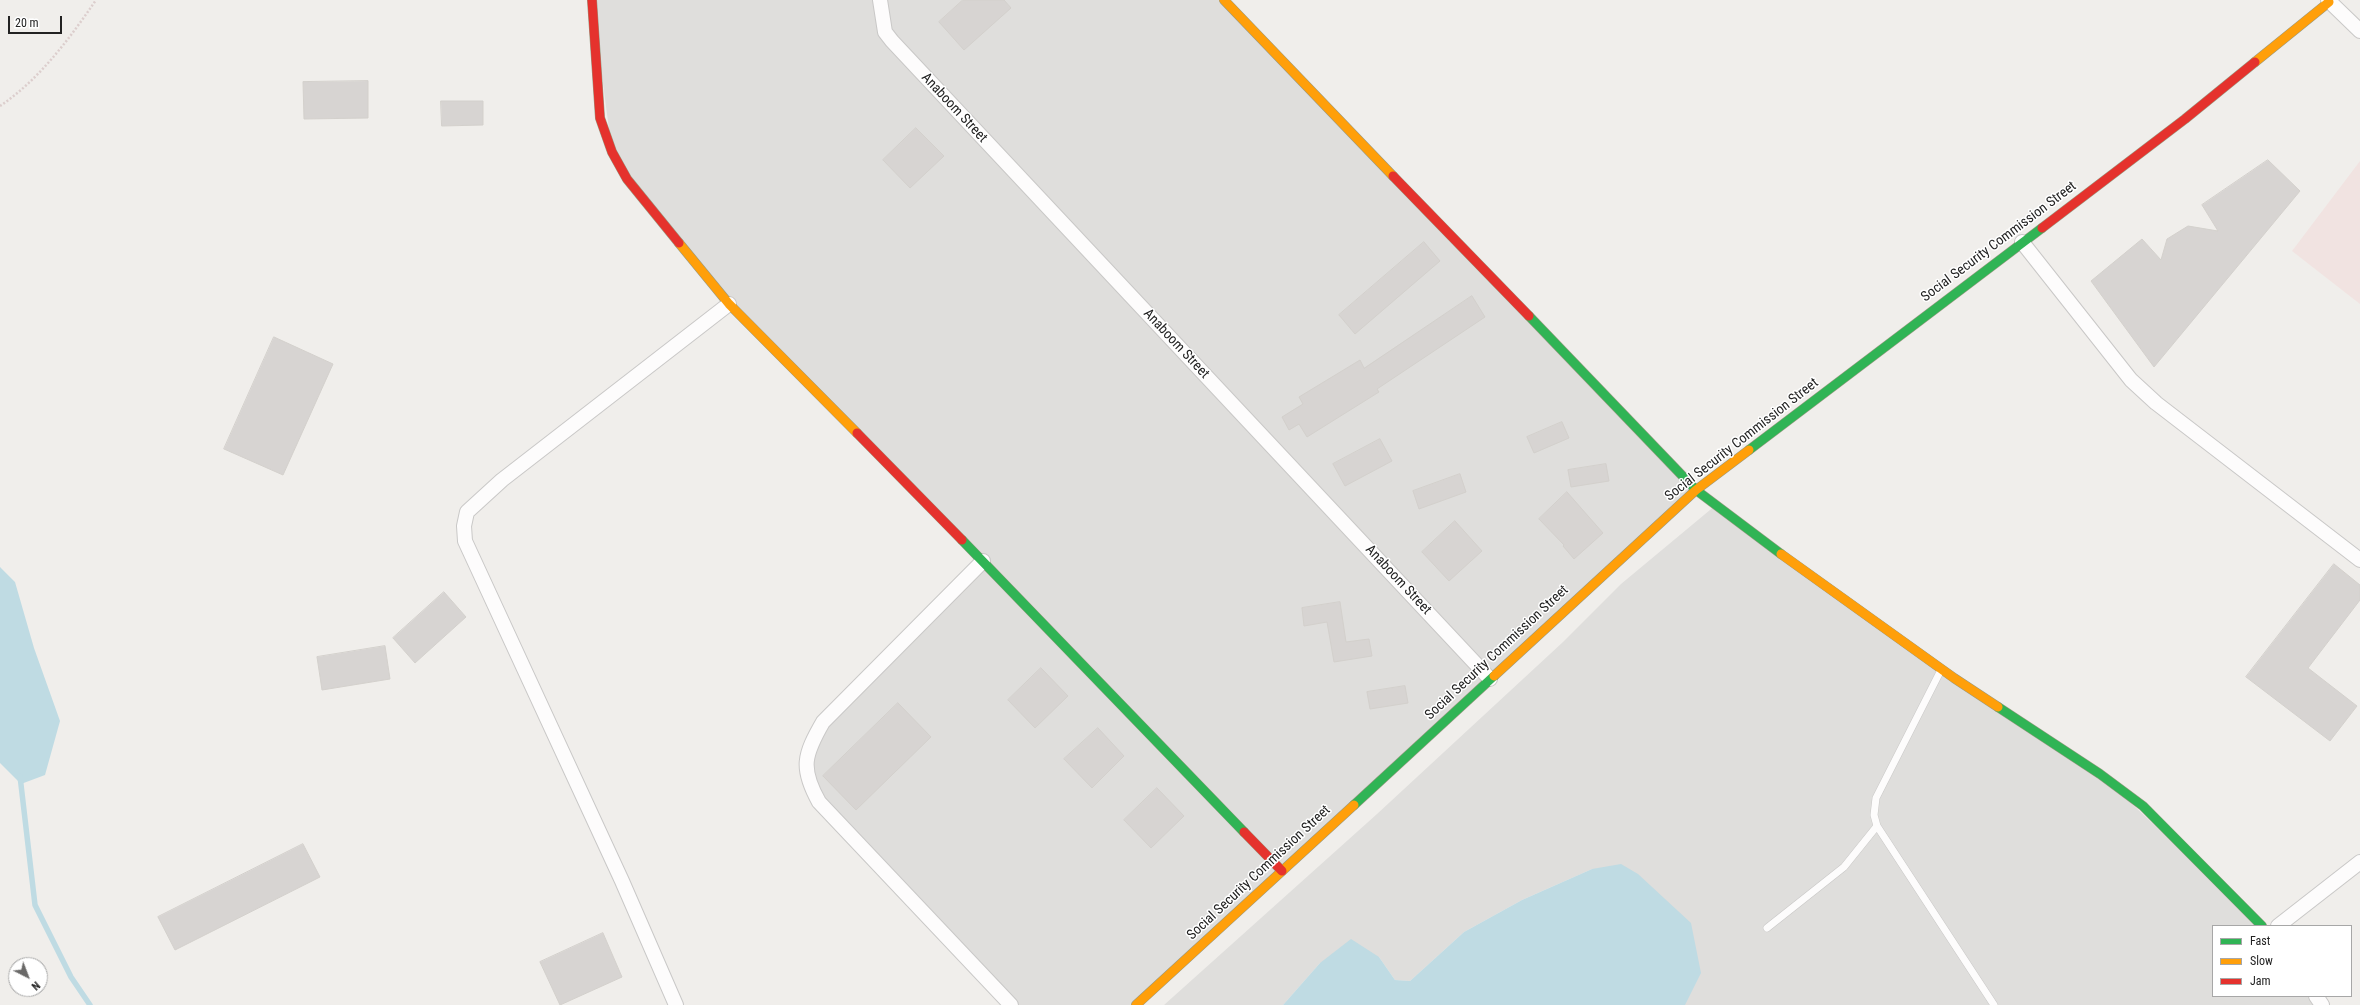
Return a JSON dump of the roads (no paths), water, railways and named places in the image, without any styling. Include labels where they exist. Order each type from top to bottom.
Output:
[{"type":"street","points":[[592,0],[600,118],[612,152],[627,179],[729,304],[983,561],[1282,871]]},
{"type":"street","name":"Anaboom Street","points":[[880,0],[882,21],[885,32],[892,41],[1490,678]]},
{"type":"street","points":[[1224,0],[1696,490],[1751,532],[1941,669],[2100,774],[2143,806],[2261,925]]},
{"type":"street","points":[[2328,1],[2360,31]]},
{"type":"street","name":"Social Security Commission Street","points":[[1136,1005],[1696,490],[2185,119],[2328,1]]},
{"type":"street","points":[[2022,242],[2131,380],[2156,403],[2360,560]]},
{"type":"street","points":[[676,1005],[622,881],[465,541],[464,526],[467,512],[502,480],[729,304]]},
{"type":"street","points":[[983,561],[823,722],[809,746],[806,766],[810,784],[819,802],[1011,1005]]},
{"type":"street","points":[[2279,925],[2360,862]]},
{"type":"lane","points":[[1941,669],[1876,798],[1874,815],[1877,826],[1994,1005]]},
{"type":"lane","points":[[1767,928],[1844,867],[1877,826]]},
{"type":"water","points":[[0,567],[15,582],[34,648],[60,721],[45,775],[21,784],[0,763]]},
{"type":"water","points":[[1621,864],[1638,874],[1691,923],[1701,973],[1685,1005],[1283,1005],[1320,963],[1351,939],[1379,957],[1395,980],[1410,981],[1464,932],[1522,900],[1592,869]]},
{"type":"waterway","points":[[20,776],[35,905],[71,977],[90,1005]]}]
